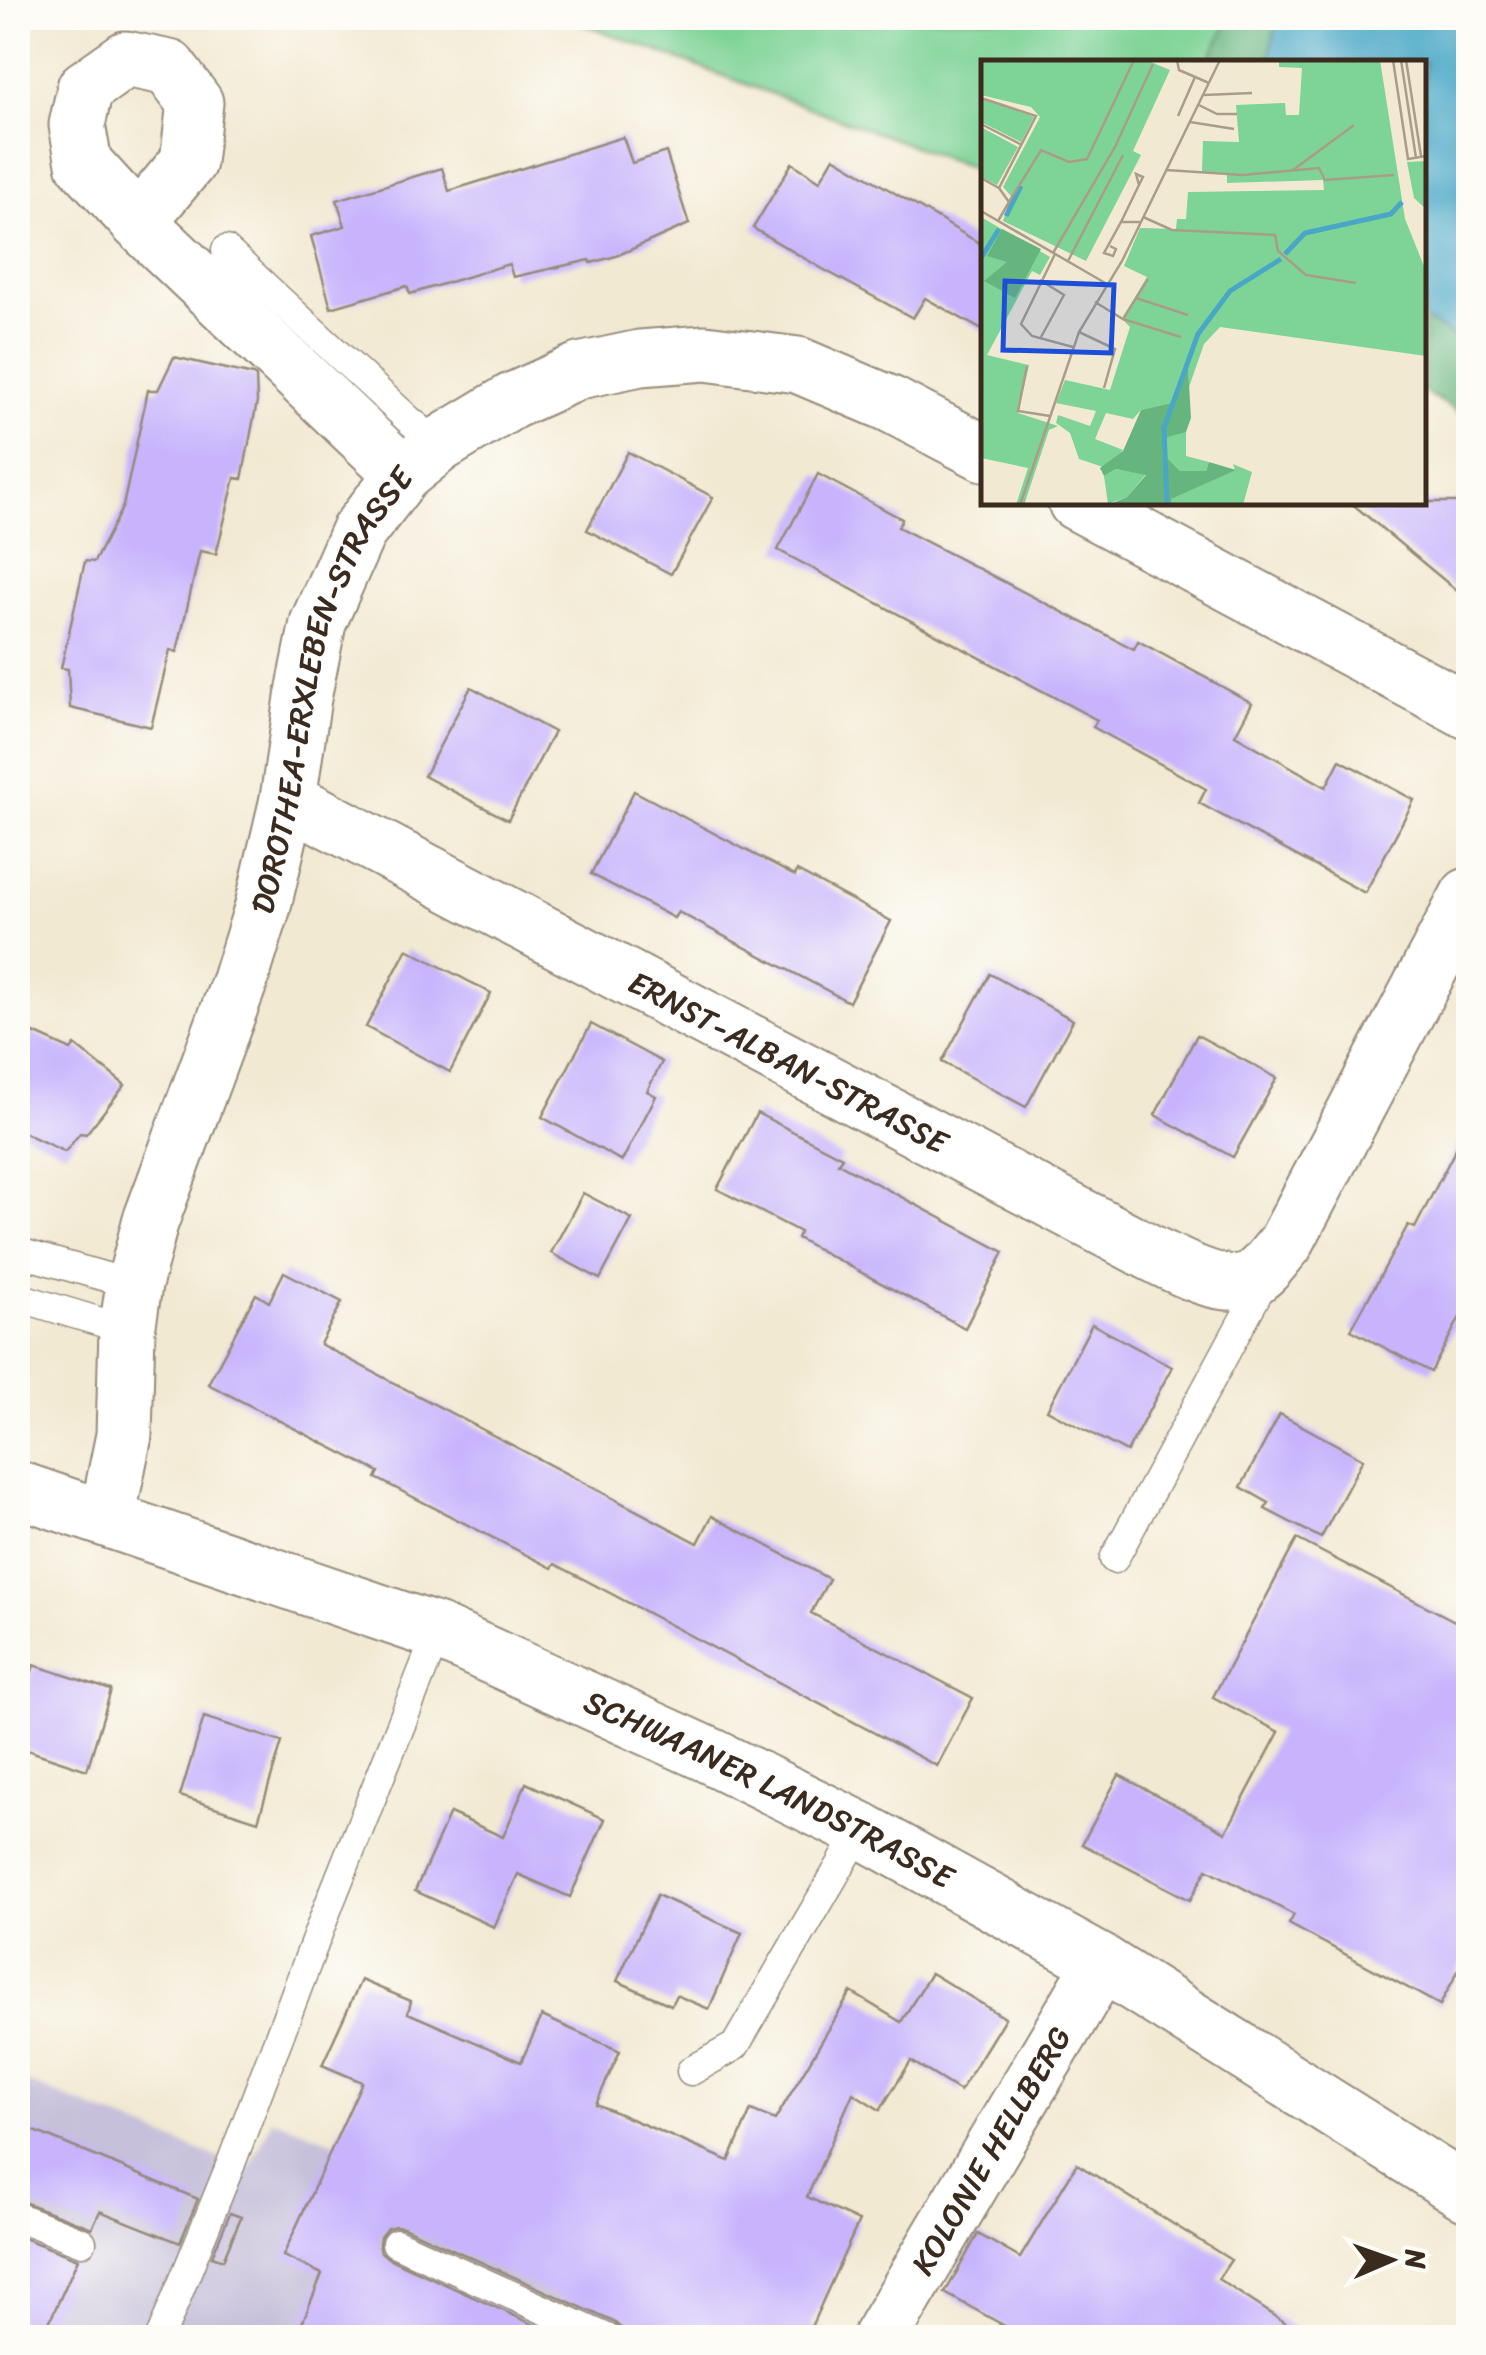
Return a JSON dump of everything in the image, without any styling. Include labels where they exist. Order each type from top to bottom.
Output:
[{"type":"street","points":[[138,222],[421,459]]},
{"type":"street","name":"DOROTHEA-ERXLEBEN-STRASSE","points":[[107,1518],[124,1436],[130,1308],[150,1223],[240,980],[288,799],[302,698],[318,624],[358,532],[421,459],[512,400],[579,371],[640,358],[705,353],[798,365],[890,404],[981,451]]},
{"type":"street","points":[[1082,505],[1468,711]]},
{"type":"street","name":"ERNST-ALBAN-STRASSE","points":[[288,799],[1131,1243],[1192,1272],[1222,1281],[1250,1279],[1285,1244],[1468,896]]},
{"type":"street","name":"SCHWAANER LANDSTRASSE","points":[[18,1489],[438,1632],[709,1756],[861,1830],[1102,1964],[1468,2194]]},
{"type":"street","name":"KOLONIE HELLBERG","points":[[880,2338],[1102,1964]]},
{"type":"lane","points":[[226,250],[409,420],[421,459]]},
{"type":"lane","name":"ERNST-ALBAN-STRASSE","points":[[1114,1559],[1285,1244]]},
{"type":"lane","points":[[18,1252],[130,1308]]},
{"type":"lane","points":[[18,1297],[130,1308]]},
{"type":"lane","points":[[160,2338],[438,1632]]},
{"type":"lane","points":[[691,2071],[735,2046],[861,1830]]},
{"type":"lane","points":[[18,2216],[82,2242]]},
{"type":"lane","points":[[396,2243],[607,2338]]},
{"type":"shaded area","points":[[18,2079],[250,2169],[272,2119],[388,2165],[424,2153],[828,2332],[825,2338],[18,2337]]},
{"type":"green space","points":[[567,18],[1468,18],[1468,417],[1426,393],[1426,60],[981,60],[981,171]]},
{"type":"green space","points":[[1230,18],[1468,18],[1468,417],[1426,393],[1426,60],[1209,60]]},
{"type":"water","points":[[1278,18],[1468,18],[1468,345],[1426,320],[1426,60],[1268,60]]},
{"type":"building","points":[[623,137],[632,163],[666,152],[689,224],[591,263],[590,260],[513,277],[509,264],[410,294],[407,286],[331,308],[311,236],[345,226],[337,200],[442,168],[449,191]]},
{"type":"building","points":[[834,157],[981,244],[981,329],[925,298],[913,318],[753,228],[792,163],[820,181]]},
{"type":"building","points":[[174,357],[253,375],[257,402],[242,479],[235,478],[216,554],[200,551],[177,652],[170,650],[151,727],[70,708],[68,669],[61,668],[85,561],[94,562],[123,506],[148,390],[158,390]]},
{"type":"building","points":[[628,452],[713,497],[671,574],[587,530]]},
{"type":"building","points":[[818,474],[902,519],[898,527],[1134,649],[1138,641],[1252,703],[1235,735],[1326,787],[1340,760],[1414,800],[1365,893],[1199,803],[1206,789],[1093,727],[1097,720],[778,550]]},
{"type":"building","points":[[1468,502],[1468,600],[1354,505]]},
{"type":"building","points":[[471,687],[554,732],[508,820],[424,776]]},
{"type":"building","points":[[634,791],[795,876],[797,871],[891,921],[849,1002],[678,912],[674,918],[591,874]]},
{"type":"building","points":[[407,949],[491,993],[450,1072],[366,1027]]},
{"type":"building","points":[[990,974],[1073,1020],[1026,1107],[942,1062]]},
{"type":"building","points":[[591,1024],[662,1062],[647,1091],[656,1096],[622,1161],[542,1117]]},
{"type":"building","points":[[18,1026],[71,1050],[75,1045],[125,1085],[86,1134],[80,1133],[65,1152],[18,1130]]},
{"type":"building","points":[[1197,1035],[1277,1078],[1233,1157],[1155,1115]]},
{"type":"building","points":[[757,1113],[842,1157],[838,1163],[1004,1252],[965,1328],[797,1238],[800,1232],[717,1189]]},
{"type":"building","points":[[1468,1125],[1468,1302],[1431,1372],[1351,1330],[1408,1225],[1415,1228]]},
{"type":"building","points":[[583,1193],[632,1219],[600,1279],[551,1253]]},
{"type":"building","points":[[284,1272],[342,1302],[320,1344],[698,1543],[712,1516],[829,1579],[811,1613],[973,1698],[937,1766],[555,1564],[552,1568],[376,1478],[379,1472],[208,1384],[256,1294],[269,1302]]},
{"type":"building","points":[[1092,1324],[1172,1367],[1127,1452],[1047,1410]]},
{"type":"building","points":[[1280,1414],[1363,1459],[1321,1538],[1265,1509],[1269,1503],[1241,1487]]},
{"type":"building","points":[[1297,1539],[1468,1628],[1468,1952],[1440,2005],[1289,1924],[1294,1915],[1207,1869],[1190,1900],[1082,1844],[1119,1775],[1226,1832],[1279,1732],[1213,1697]]},
{"type":"building","points":[[34,1665],[111,1690],[87,1770],[18,1747],[18,1718]]},
{"type":"building","points":[[204,1717],[282,1742],[258,1821],[180,1796]]},
{"type":"building","points":[[526,1783],[605,1819],[570,1897],[518,1874],[494,1927],[415,1891],[450,1813],[503,1837]]},
{"type":"building","points":[[657,1895],[742,1933],[709,2009],[676,1995],[671,2005],[617,1981]]},
{"type":"building","points":[[931,1973],[1005,2018],[960,2091],[911,2061],[880,2110],[853,2093],[807,2197],[859,2221],[806,2338],[624,2338],[622,2329],[614,2322],[395,2226],[387,2228],[380,2237],[381,2252],[388,2258],[563,2338],[296,2338],[322,2274],[283,2256],[362,2082],[322,2065],[361,1980],[411,2001],[408,2013],[521,2062],[542,2016],[620,2051],[596,2104],[729,2161],[751,2110],[775,2120],[851,1992],[901,2022]]},
{"type":"building","points":[[18,2124],[198,2199],[180,2243],[100,2211],[92,2228],[18,2200]]},
{"type":"building","points":[[1077,2164],[1231,2260],[1218,2279],[1309,2338],[1027,2338],[945,2293],[978,2234],[1020,2258]]},
{"type":"building","points":[[230,2213],[241,2217],[223,2260],[212,2256]]},
{"type":"building","points":[[18,2236],[78,2259],[42,2338],[18,2338]]}]
